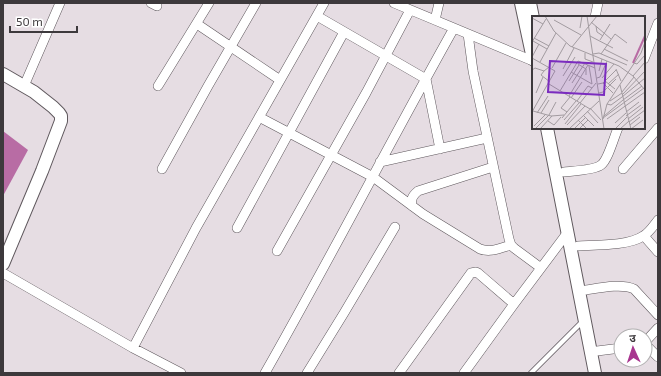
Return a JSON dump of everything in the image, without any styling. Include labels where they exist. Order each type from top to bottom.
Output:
[{"type":"street","points":[[24,86],[60,3]]},
{"type":"street","points":[[158,86],[209,3]]},
{"type":"street","points":[[162,169],[256,3]]},
{"type":"street","points":[[132,348],[196,228],[324,3]]},
{"type":"street","points":[[394,3],[532,60]]},
{"type":"street","points":[[435,20],[439,3]]},
{"type":"street","points":[[521,3],[532,55]]},
{"type":"street","points":[[530,3],[533,16]]},
{"type":"street","points":[[595,16],[598,3]]},
{"type":"street","points":[[277,251],[386,56],[410,10]]},
{"type":"street","points":[[317,16],[426,79],[440,149]]},
{"type":"street","points":[[645,56],[658,23]]},
{"type":"street","points":[[197,24],[280,80]]},
{"type":"street","points":[[265,373],[302,309],[380,162],[454,28]]},
{"type":"street","points":[[237,228],[344,32]]},
{"type":"street","points":[[468,34],[473,71],[511,245],[541,268]]},
{"type":"street","points":[[3,74],[34,92],[61,116],[61,121],[42,172],[7,244],[3,264]]},
{"type":"street","points":[[259,117],[372,177],[423,214],[480,249],[485,251],[511,245]]},
{"type":"street","points":[[623,169],[658,128]]},
{"type":"street","points":[[547,129],[595,373]]},
{"type":"street","points":[[556,129],[602,373]]},
{"type":"street","points":[[564,172],[596,168],[602,165],[618,129]]},
{"type":"street","points":[[380,162],[487,138]]},
{"type":"street","points":[[412,206],[411,200],[418,191],[493,167]]},
{"type":"street","points":[[578,246],[630,242],[644,236],[658,220]]},
{"type":"street","points":[[307,373],[395,227]]},
{"type":"street","points":[[464,373],[568,232]]},
{"type":"street","points":[[644,236],[658,252]]},
{"type":"street","points":[[3,273],[132,348],[181,373]]},
{"type":"street","points":[[399,373],[471,273],[478,273],[514,304]]},
{"type":"street","points":[[586,290],[630,287],[634,289],[658,315]]},
{"type":"street","points":[[597,351],[613,349]]},
{"type":"lane","points":[[531,373],[585,319]]},
{"type":"shaded area","points":[[3,131],[28,150],[3,196]]}]
